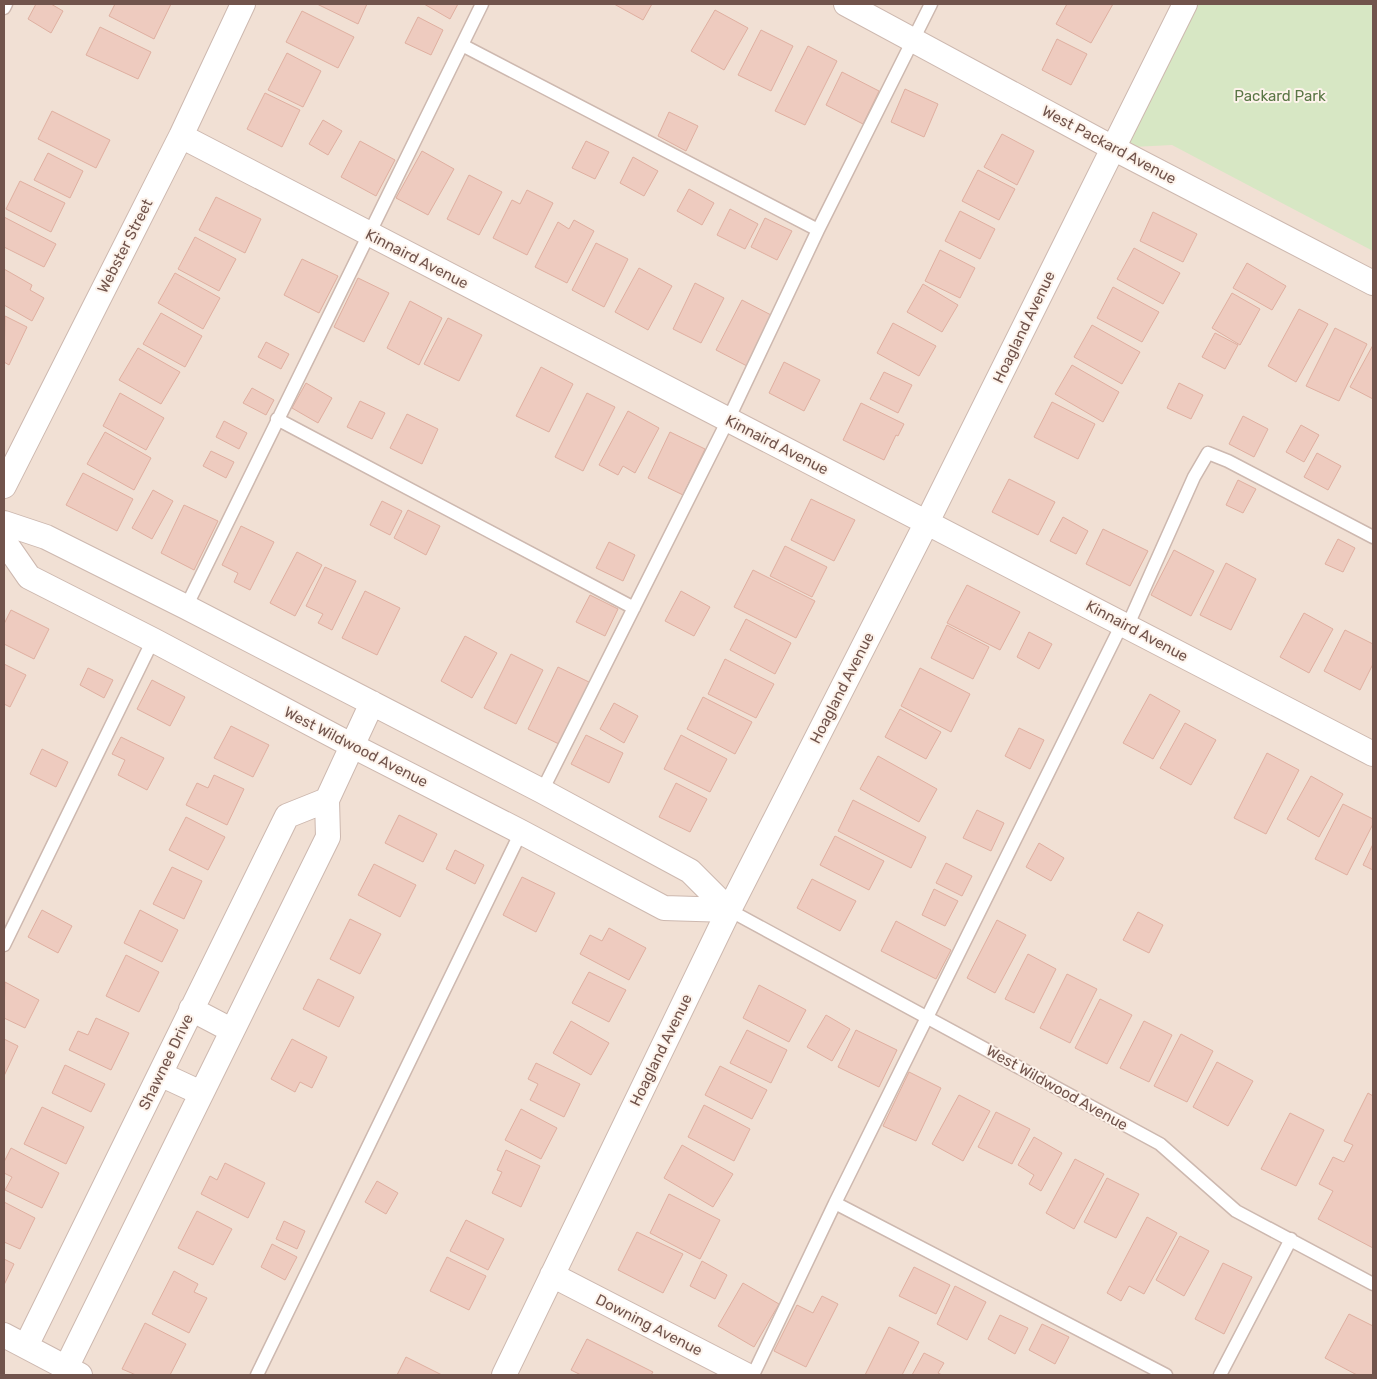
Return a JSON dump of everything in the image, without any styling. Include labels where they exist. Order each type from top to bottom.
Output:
[{"type":"street","name":"Webster Street","points":[[4,486],[181,136],[243,4]]},
{"type":"street","name":"West Packard Avenue","points":[[846,4],[1113,148],[1373,283]]},
{"type":"street","name":"Hoagland Avenue","points":[[504,1375],[729,910],[928,522],[1185,4]]},
{"type":"street","name":"Kinnaird Avenue","points":[[181,136],[1373,754]]},
{"type":"street","name":"West Wildwood Avenue","points":[[4,523],[46,537],[186,606],[542,791],[690,871],[729,910]]},
{"type":"street","name":"West Wildwood Avenue","points":[[4,541],[29,577],[664,908],[729,910]]},
{"type":"street","points":[[4,1335],[73,1372],[201,1094],[328,837],[327,800],[372,703]]},
{"type":"street","name":"Shawnee Drive","points":[[26,1346],[287,816],[327,800]]},
{"type":"street","points":[[191,1009],[232,1030]]},
{"type":"street","points":[[160,1074],[201,1094]]},
{"type":"street","name":"Downing Avenue","points":[[552,1275],[746,1375]]},
{"type":"lane","points":[[4,8],[6,4]]},
{"type":"lane","points":[[186,606],[482,4]]},
{"type":"lane","points":[[542,791],[728,420],[818,230],[931,4]]},
{"type":"lane","points":[[462,45],[818,230]]},
{"type":"lane","points":[[278,419],[634,608]]},
{"type":"lane","points":[[753,1375],[835,1203],[1125,625],[1194,477],[1208,453],[1228,461],[1373,537]]},
{"type":"lane","points":[[4,945],[153,640]]},
{"type":"lane","points":[[256,1375],[521,832]]},
{"type":"lane","name":"West Wildwood Avenue","points":[[729,910],[1160,1144],[1236,1210],[1373,1284]]},
{"type":"lane","points":[[835,1203],[1166,1375]]},
{"type":"lane","points":[[1220,1375],[1291,1239]]},
{"type":"shaded area","points":[[4,4],[1373,4],[1373,1375],[4,1375]]},
{"type":"green space","name":"Packard Park","points":[[1185,4],[1373,4],[1373,251],[1172,145],[1113,148]]},
{"type":"building","points":[[36,4],[51,4],[63,11],[51,33],[28,19]]},
{"type":"building","points":[[115,4],[171,4],[154,39],[109,16]]},
{"type":"building","points":[[317,4],[367,4],[358,24]]},
{"type":"building","points":[[424,4],[458,4],[450,19]]},
{"type":"building","points":[[614,4],[652,4],[643,20]]},
{"type":"building","points":[[1067,4],[1113,4],[1091,43],[1056,24]]},
{"type":"building","points":[[715,10],[748,28],[724,70],[691,51]]},
{"type":"building","points":[[302,11],[354,37],[338,68],[286,42]]},
{"type":"building","points":[[418,17],[443,30],[431,55],[405,43]]},
{"type":"building","points":[[100,27],[151,52],[138,79],[86,55]]},
{"type":"building","points":[[761,30],[793,46],[771,91],[738,75]]},
{"type":"building","points":[[1057,39],[1087,54],[1071,85],[1042,70]]},
{"type":"building","points":[[808,46],[837,61],[805,125],[775,111]]},
{"type":"building","points":[[287,53],[321,71],[303,107],[268,90]]},
{"type":"building","points":[[842,72],[879,91],[863,124],[826,105]]},
{"type":"building","points":[[905,89],[938,104],[924,137],[891,122]]},
{"type":"building","points":[[265,93],[300,110],[282,147],[247,129]]},
{"type":"building","points":[[52,111],[110,140],[96,168],[38,139]]},
{"type":"building","points":[[669,112],[698,126],[686,151],[658,136]]},
{"type":"building","points":[[323,120],[342,131],[328,155],[309,144]]},
{"type":"building","points":[[1002,134],[1034,151],[1017,185],[984,167]]},
{"type":"building","points":[[360,141],[395,160],[376,196],[341,177]]},
{"type":"building","points":[[586,141],[609,152],[595,179],[572,168]]},
{"type":"building","points":[[422,151],[454,169],[428,215],[396,198]]},
{"type":"building","points":[[48,153],[83,171],[70,198],[34,180]]},
{"type":"building","points":[[633,157],[658,171],[644,196],[620,183]]},
{"type":"building","points":[[978,170],[1015,189],[999,220],[962,201]]},
{"type":"building","points":[[469,175],[502,192],[479,235],[447,219]]},
{"type":"building","points":[[20,181],[65,203],[51,232],[6,209]]},
{"type":"building","points":[[689,189],[714,203],[702,225],[677,211]]},
{"type":"building","points":[[527,190],[553,203],[527,255],[493,238],[512,200],[520,204]]},
{"type":"building","points":[[216,197],[261,219],[245,253],[199,230]]},
{"type":"building","points":[[730,209],[758,224],[745,249],[717,235]]},
{"type":"building","points":[[960,211],[995,229],[980,259],[945,241]]},
{"type":"building","points":[[1153,212],[1197,234],[1183,262],[1140,241]]},
{"type":"building","points":[[4,217],[56,244],[44,267],[4,247]]},
{"type":"building","points":[[765,218],[792,231],[777,260],[751,247]]},
{"type":"building","points":[[574,220],[594,231],[567,283],[535,267],[558,222],[569,229]]},
{"type":"building","points":[[195,237],[236,259],[219,291],[178,269]]},
{"type":"building","points":[[596,243],[628,259],[604,307],[572,290]]},
{"type":"building","points":[[1134,248],[1180,273],[1163,304],[1117,279]]},
{"type":"building","points":[[940,250],[975,268],[960,298],[925,281]]},
{"type":"building","points":[[302,259],[338,276],[319,313],[284,295]]},
{"type":"building","points":[[1247,263],[1286,286],[1272,310],[1233,288]]},
{"type":"building","points":[[639,268],[672,286],[648,330],[615,312]]},
{"type":"building","points":[[4,269],[32,285],[30,290],[44,298],[32,321],[4,305]]},
{"type":"building","points":[[175,273],[220,298],[203,329],[158,303]]},
{"type":"building","points":[[358,278],[389,293],[364,342],[334,327]]},
{"type":"building","points":[[695,283],[724,298],[701,343],[673,329]]},
{"type":"building","points":[[923,284],[958,305],[942,332],[907,312]]},
{"type":"building","points":[[1113,287],[1159,312],[1142,342],[1097,318]]},
{"type":"building","points":[[1232,293],[1260,309],[1240,345],[1212,328]]},
{"type":"building","points":[[742,300],[773,316],[747,366],[716,350]]},
{"type":"building","points":[[410,301],[442,318],[419,365],[387,348]]},
{"type":"building","points":[[1299,309],[1328,324],[1296,382],[1268,366]]},
{"type":"building","points":[[161,313],[202,336],[185,367],[143,344]]},
{"type":"building","points":[[5,316],[27,327],[9,365],[4,362]]},
{"type":"building","points":[[448,318],[482,335],[459,381],[424,364]]},
{"type":"building","points":[[893,323],[936,346],[919,376],[877,353]]},
{"type":"building","points":[[1092,325],[1140,352],[1122,384],[1074,357]]},
{"type":"building","points":[[1335,328],[1367,344],[1339,401],[1306,386]]},
{"type":"building","points":[[1215,333],[1238,345],[1225,369],[1202,357]]},
{"type":"building","points":[[266,342],[289,354],[281,369],[258,357]]},
{"type":"building","points":[[1373,345],[1373,399],[1350,387]]},
{"type":"building","points":[[138,348],[180,372],[161,404],[119,380]]},
{"type":"building","points":[[784,362],[820,380],[804,411],[769,393]]},
{"type":"building","points":[[1072,365],[1119,392],[1103,422],[1055,394]]},
{"type":"building","points":[[541,367],[573,384],[549,432],[516,416]]},
{"type":"building","points":[[884,372],[912,385],[898,413],[870,399]]},
{"type":"building","points":[[306,383],[332,398],[318,423],[292,408]]},
{"type":"building","points":[[1179,383],[1203,395],[1191,419],[1167,408]]},
{"type":"building","points":[[252,388],[274,400],[266,415],[243,403]]},
{"type":"building","points":[[120,393],[164,418],[146,450],[103,426]]},
{"type":"building","points":[[587,393],[615,407],[583,471],[555,457]]},
{"type":"building","points":[[360,401],[385,413],[372,439],[347,427]]},
{"type":"building","points":[[1052,402],[1095,424],[1078,459],[1034,437]]},
{"type":"building","points":[[861,403],[904,424],[898,436],[896,435],[884,460],[843,440]]},
{"type":"building","points":[[628,411],[659,428],[635,473],[623,466],[618,475],[599,465]]},
{"type":"building","points":[[407,414],[438,429],[422,464],[390,448]]},
{"type":"building","points":[[1243,416],[1268,429],[1254,457],[1229,444]]},
{"type":"building","points":[[224,421],[247,433],[239,449],[216,437]]},
{"type":"building","points":[[1301,425],[1319,435],[1304,462],[1286,452]]},
{"type":"building","points":[[105,432],[151,458],[134,490],[87,464]]},
{"type":"building","points":[[670,432],[705,449],[683,495],[648,478]]},
{"type":"building","points":[[211,451],[234,462],[226,478],[203,466]]},
{"type":"building","points":[[1317,453],[1341,466],[1328,490],[1304,477]]},
{"type":"building","points":[[83,473],[133,499],[117,531],[66,505]]},
{"type":"building","points":[[1009,479],[1055,502],[1038,535],[992,512]]},
{"type":"building","points":[[1238,480],[1256,489],[1243,513],[1226,505]]},
{"type":"building","points":[[153,490],[173,501],[152,539],[132,528]]},
{"type":"building","points":[[811,499],[855,520],[834,561],[791,540]]},
{"type":"building","points":[[382,501],[402,511],[390,535],[370,525]]},
{"type":"building","points":[[184,505],[218,521],[194,570],[161,553]]},
{"type":"building","points":[[408,510],[440,526],[426,555],[394,538]]},
{"type":"building","points":[[1063,517],[1088,531],[1076,554],[1050,541]]},
{"type":"building","points":[[241,526],[274,542],[250,590],[234,582],[238,573],[222,565]]},
{"type":"building","points":[[1103,529],[1148,551],[1130,586],[1086,564]]},
{"type":"building","points":[[1338,539],[1355,548],[1343,572],[1325,564]]},
{"type":"building","points":[[609,542],[635,555],[623,581],[596,568]]},
{"type":"building","points":[[785,546],[827,567],[812,597],[770,576]]},
{"type":"building","points":[[1174,550],[1214,571],[1191,616],[1151,595]]},
{"type":"building","points":[[297,552],[322,565],[295,616],[270,603]]},
{"type":"building","points":[[1226,563],[1256,579],[1231,630],[1200,615]]},
{"type":"building","points":[[325,567],[356,581],[332,630],[318,623],[323,614],[306,606]]},
{"type":"building","points":[[753,570],[815,601],[796,638],[734,607]]},
{"type":"building","points":[[967,585],[1020,612],[1000,650],[947,623]]},
{"type":"building","points":[[365,591],[400,608],[377,655],[342,638]]},
{"type":"building","points":[[681,591],[710,607],[694,636],[665,621]]},
{"type":"building","points":[[590,595],[618,609],[605,636],[576,622]]},
{"type":"building","points":[[11,610],[49,629],[34,659],[4,644],[4,624]]},
{"type":"building","points":[[1304,613],[1333,629],[1309,673],[1280,657]]},
{"type":"building","points":[[746,619],[791,643],[775,674],[730,650]]},
{"type":"building","points":[[947,625],[989,647],[973,679],[931,658]]},
{"type":"building","points":[[1345,630],[1373,644],[1373,664],[1360,690],[1324,671]]},
{"type":"building","points":[[1029,632],[1052,644],[1039,669],[1017,657]]},
{"type":"building","points":[[465,636],[497,653],[472,698],[441,681]]},
{"type":"building","points":[[511,654],[543,670],[516,724],[484,708]]},
{"type":"building","points":[[725,659],[774,684],[756,718],[708,694]]},
{"type":"building","points":[[4,664],[26,675],[10,707],[4,704]]},
{"type":"building","points":[[558,667],[591,683],[561,745],[528,729]]},
{"type":"building","points":[[88,668],[113,680],[104,698],[80,685]]},
{"type":"building","points":[[920,668],[970,694],[951,732],[901,706]]},
{"type":"building","points":[[152,680],[185,697],[170,726],[137,709]]},
{"type":"building","points":[[1150,694],[1180,711],[1153,759],[1123,743]]},
{"type":"building","points":[[703,697],[752,722],[735,754],[687,729]]},
{"type":"building","points":[[614,703],[638,716],[624,743],[600,729]]},
{"type":"building","points":[[900,709],[941,732],[926,759],[885,737]]},
{"type":"building","points":[[1185,723],[1216,740],[1191,785],[1160,768]]},
{"type":"building","points":[[231,726],[269,745],[253,777],[214,758]]},
{"type":"building","points":[[1019,728],[1044,740],[1030,769],[1005,756]]},
{"type":"building","points":[[586,735],[623,753],[609,783],[571,764]]},
{"type":"building","points":[[681,735],[727,759],[710,792],[664,769]]},
{"type":"building","points":[[121,737],[164,758],[147,790],[118,775],[125,760],[112,754]]},
{"type":"building","points":[[42,749],[68,762],[56,787],[30,774]]},
{"type":"building","points":[[1267,753],[1299,770],[1266,834],[1234,818]]},
{"type":"building","points":[[878,756],[937,789],[919,822],[860,789]]},
{"type":"building","points":[[214,775],[244,789],[227,825],[186,805],[197,783],[208,788]]},
{"type":"building","points":[[1311,776],[1343,794],[1319,837],[1287,819]]},
{"type":"building","points":[[676,783],[707,799],[690,832],[659,817]]},
{"type":"building","points":[[853,800],[926,837],[911,868],[838,831]]},
{"type":"building","points":[[1343,804],[1373,819],[1373,824],[1347,875],[1315,859]]},
{"type":"building","points":[[977,810],[1004,823],[991,851],[963,838]]},
{"type":"building","points":[[399,815],[437,834],[423,862],[385,843]]},
{"type":"building","points":[[186,817],[225,837],[208,870],[169,850]]},
{"type":"building","points":[[835,836],[884,861],[869,890],[820,865]]},
{"type":"building","points":[[1039,843],[1064,858],[1051,881],[1026,867]]},
{"type":"building","points":[[1373,844],[1373,870],[1363,865]]},
{"type":"building","points":[[455,850],[484,865],[475,884],[446,869]]},
{"type":"building","points":[[946,863],[972,876],[962,896],[936,883]]},
{"type":"building","points":[[374,864],[416,885],[400,917],[358,895]]},
{"type":"building","points":[[172,867],[202,881],[184,919],[153,904]]},
{"type":"building","points":[[522,877],[555,893],[536,932],[503,915]]},
{"type":"building","points":[[812,879],[856,901],[840,931],[797,908]]},
{"type":"building","points":[[934,889],[958,901],[945,926],[922,915]]},
{"type":"building","points":[[42,910],[72,926],[58,953],[28,937]]},
{"type":"building","points":[[140,910],[178,930],[162,962],[124,943]]},
{"type":"building","points":[[1138,912],[1163,925],[1149,953],[1123,940]]},
{"type":"building","points":[[350,919],[381,934],[360,974],[330,959]]},
{"type":"building","points":[[997,920],[1026,935],[995,993],[967,978]]},
{"type":"building","points":[[896,921],[951,950],[936,979],[881,951]]},
{"type":"building","points":[[609,928],[646,948],[629,980],[580,954],[590,935],[602,941]]},
{"type":"building","points":[[1028,954],[1056,969],[1034,1013],[1005,999]]},
{"type":"building","points":[[126,955],[159,972],[139,1012],[106,996]]},
{"type":"building","points":[[589,972],[626,990],[609,1022],[572,1003]]},
{"type":"building","points":[[1067,974],[1097,989],[1070,1043],[1040,1028]]},
{"type":"building","points":[[318,979],[354,997],[339,1027],[303,1009]]},
{"type":"building","points":[[5,982],[39,1000],[25,1028],[4,1018]]},
{"type":"building","points":[[759,985],[806,1010],[789,1042],[743,1018]]},
{"type":"building","points":[[1100,999],[1132,1015],[1107,1064],[1075,1048]]},
{"type":"building","points":[[826,1015],[850,1029],[832,1061],[807,1047]]},
{"type":"building","points":[[96,1018],[129,1033],[111,1070],[69,1050],[78,1031],[88,1035]]},
{"type":"building","points":[[571,1021],[609,1043],[591,1075],[553,1053]]},
{"type":"building","points":[[1144,1021],[1172,1035],[1149,1082],[1120,1068]]},
{"type":"building","points":[[747,1030],[787,1050],[771,1083],[730,1063]]},
{"type":"building","points":[[856,1030],[897,1050],[879,1087],[838,1067]]},
{"type":"building","points":[[1181,1034],[1213,1051],[1187,1102],[1154,1086]]},
{"type":"building","points":[[4,1039],[18,1046],[4,1076]]},
{"type":"building","points":[[292,1039],[327,1057],[312,1088],[300,1082],[295,1092],[271,1079]]},
{"type":"building","points":[[1217,1062],[1253,1081],[1228,1126],[1193,1107]]},
{"type":"building","points":[[536,1063],[580,1084],[564,1117],[530,1100],[538,1084],[528,1079]]},
{"type":"building","points":[[65,1065],[105,1084],[91,1112],[52,1093]]},
{"type":"building","points":[[720,1066],[767,1090],[752,1119],[705,1095]]},
{"type":"building","points":[[909,1072],[941,1088],[916,1141],[883,1126]]},
{"type":"building","points":[[1368,1093],[1373,1096],[1373,1248],[1318,1219],[1333,1191],[1319,1184],[1333,1157],[1344,1162],[1353,1145],[1344,1141]]},
{"type":"building","points":[[959,1095],[990,1111],[963,1161],[932,1144]]},
{"type":"building","points":[[704,1105],[750,1129],[734,1161],[688,1137]]},
{"type":"building","points":[[42,1107],[84,1127],[66,1164],[24,1144]]},
{"type":"building","points":[[521,1109],[557,1128],[541,1159],[505,1140]]},
{"type":"building","points":[[996,1112],[1030,1129],[1012,1164],[978,1147]]},
{"type":"building","points":[[1290,1113],[1324,1130],[1296,1186],[1261,1169]]},
{"type":"building","points":[[1034,1137],[1062,1153],[1041,1191],[1029,1184],[1034,1175],[1018,1165]]},
{"type":"building","points":[[682,1145],[733,1174],[713,1207],[664,1178]]},
{"type":"building","points":[[11,1148],[59,1173],[42,1208],[5,1190],[12,1177],[4,1173],[4,1162]]},
{"type":"building","points":[[506,1150],[540,1166],[521,1207],[492,1193],[502,1172],[497,1170]]},
{"type":"building","points":[[1075,1159],[1104,1174],[1074,1229],[1046,1213]]},
{"type":"building","points":[[225,1163],[265,1183],[248,1218],[201,1194],[210,1176],[217,1180]]},
{"type":"building","points":[[1107,1178],[1139,1194],[1116,1238],[1084,1222]]},
{"type":"building","points":[[377,1181],[398,1193],[386,1214],[365,1202]]},
{"type":"building","points":[[669,1194],[720,1220],[700,1259],[650,1233]]},
{"type":"building","points":[[4,1202],[35,1218],[20,1249],[4,1242]]},
{"type":"building","points":[[197,1211],[232,1229],[213,1265],[178,1248]]},
{"type":"building","points":[[1147,1217],[1177,1233],[1144,1294],[1129,1286],[1121,1301],[1107,1293]]},
{"type":"building","points":[[466,1220],[504,1239],[488,1270],[450,1251]]},
{"type":"building","points":[[284,1221],[305,1231],[297,1249],[276,1239]]},
{"type":"building","points":[[637,1232],[683,1254],[663,1293],[618,1270]]},
{"type":"building","points":[[1180,1236],[1209,1251],[1184,1296],[1156,1280]]},
{"type":"building","points":[[272,1244],[297,1257],[285,1280],[261,1267]]},
{"type":"building","points":[[447,1257],[486,1276],[469,1310],[430,1291]]},
{"type":"building","points":[[4,1259],[14,1264],[4,1285]]},
{"type":"building","points":[[702,1261],[727,1275],[715,1299],[690,1286]]},
{"type":"building","points":[[1223,1263],[1252,1277],[1224,1334],[1195,1319]]},
{"type":"building","points":[[914,1267],[950,1285],[936,1314],[899,1296]]},
{"type":"building","points":[[174,1271],[198,1284],[194,1292],[207,1298],[189,1333],[152,1314]]},
{"type":"building","points":[[743,1283],[779,1304],[754,1347],[718,1326]]},
{"type":"building","points":[[955,1286],[986,1302],[967,1340],[937,1324]]},
{"type":"building","points":[[822,1296],[838,1304],[806,1367],[774,1351],[797,1305],[813,1313]]},
{"type":"building","points":[[1349,1314],[1373,1326],[1373,1375],[1357,1375],[1325,1358]]},
{"type":"building","points":[[1000,1315],[1028,1328],[1015,1354],[988,1339]]},
{"type":"building","points":[[145,1323],[186,1344],[170,1375],[136,1375],[122,1369]]},
{"type":"building","points":[[1042,1324],[1069,1337],[1055,1364],[1029,1350]]},
{"type":"building","points":[[889,1327],[919,1342],[902,1375],[865,1375]]},
{"type":"building","points":[[587,1339],[653,1372],[651,1375],[581,1375],[571,1370]]},
{"type":"building","points":[[924,1353],[944,1363],[938,1373],[942,1375],[912,1375]]},
{"type":"building","points":[[406,1357],[442,1375],[397,1375]]}]
